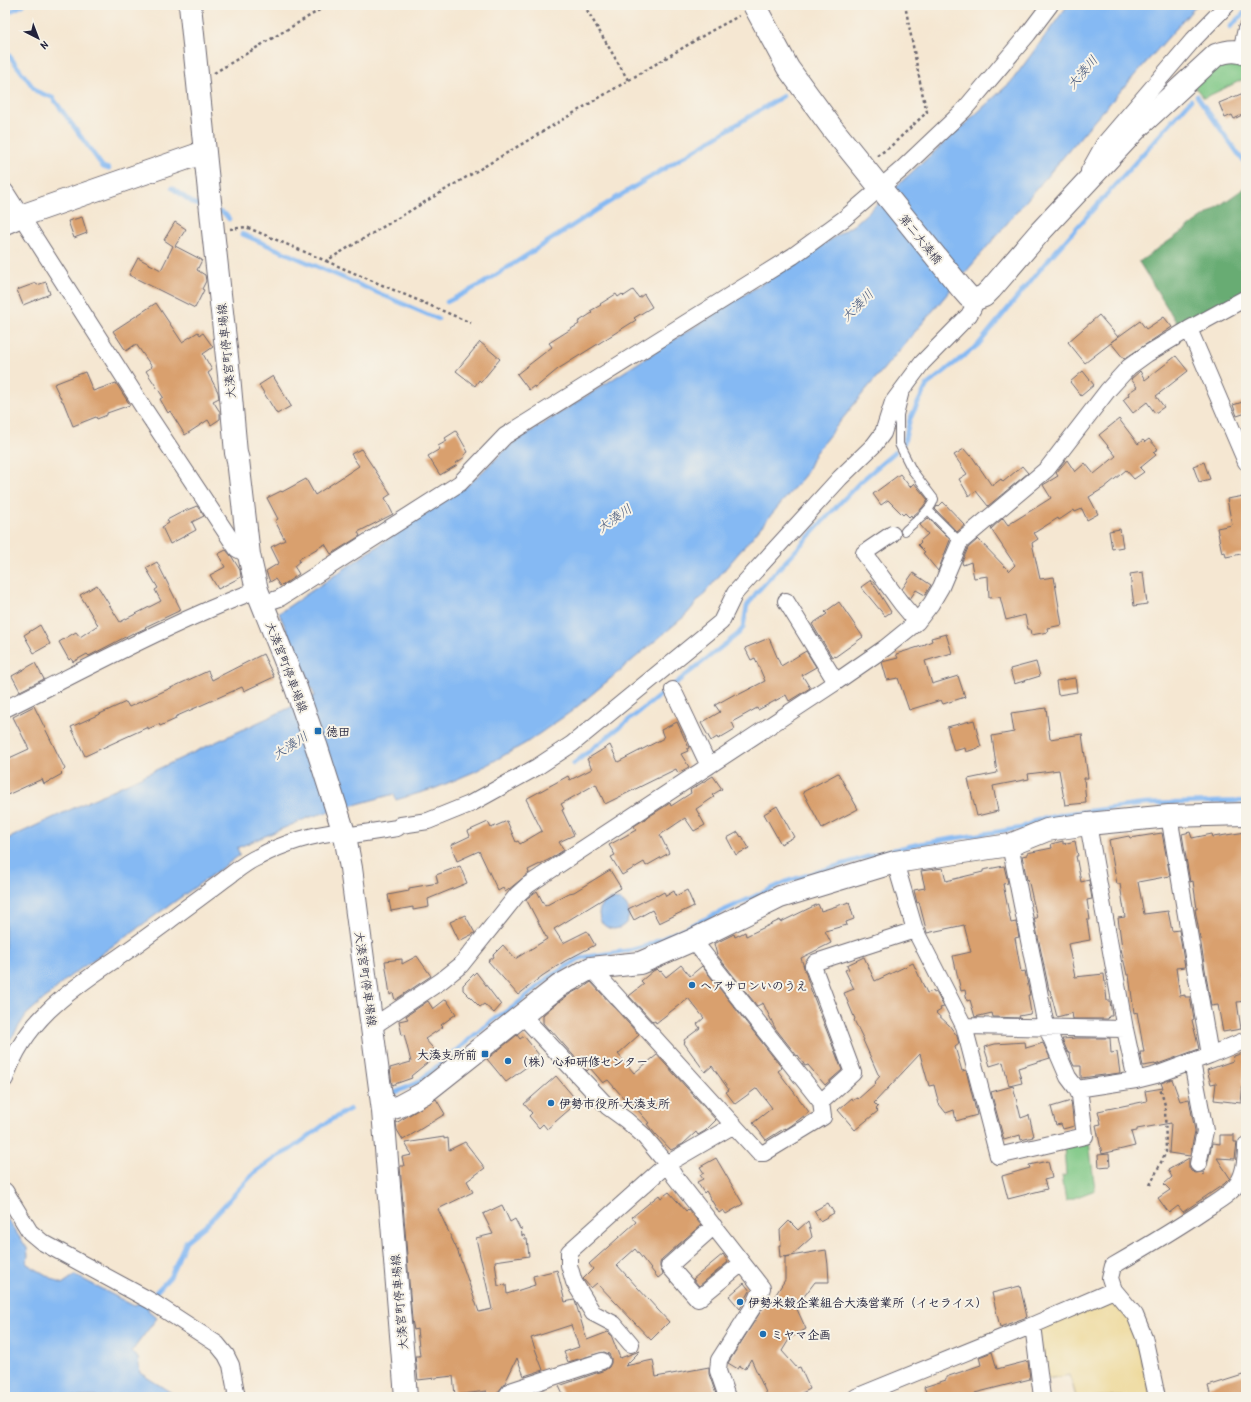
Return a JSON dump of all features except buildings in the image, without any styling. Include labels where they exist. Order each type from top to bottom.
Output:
[{"type":"street","name":"大湊宮町停車場線","points":[[190,5],[230,375],[236,452],[249,555],[260,597],[296,688],[344,832],[351,868],[383,1112],[406,1397]]},
{"type":"street","points":[[5,709],[214,606],[260,597],[280,598],[460,483],[505,436],[793,256],[845,218],[880,188],[963,111],[1028,34],[1050,5]]},
{"type":"street","points":[[1076,193],[1104,144],[1193,40],[1227,5]]},
{"type":"street","name":"第二大湊橋","points":[[748,10],[832,128],[969,294]]},
{"type":"street","points":[[5,1078],[18,1048],[29,1032],[47,1011],[77,985],[127,951],[253,859],[275,849],[310,837],[344,832],[397,828],[401,825],[428,821],[463,807],[537,767],[572,744],[721,622],[735,593],[840,478],[874,445],[883,433],[893,402],[922,363],[969,315],[969,294],[984,296],[1040,232],[1137,128],[1216,55],[1228,51],[1243,52],[1246,29]]},
{"type":"street","points":[[13,219],[205,152]]},
{"type":"street","points":[[5,191],[13,219],[143,407],[237,549],[249,555]]},
{"type":"street","points":[[372,1027],[441,981],[461,965],[513,901],[528,885],[836,682],[885,648],[917,622],[931,604],[941,587],[960,542],[1047,469],[1108,390],[1129,367],[1147,354],[1189,329],[1246,298]]},
{"type":"street","points":[[1189,329],[1246,462]]},
{"type":"street","points":[[899,532],[864,553],[917,622]]},
{"type":"street","points":[[786,601],[836,682]]},
{"type":"street","points":[[673,690],[709,766]]},
{"type":"street","points":[[383,1112],[400,1106],[424,1093],[559,986],[591,968],[640,962],[693,940],[780,897],[895,862],[1010,845],[1047,830],[1088,824],[1169,816],[1246,814]]},
{"type":"street","points":[[1169,816],[1210,1055]]},
{"type":"street","points":[[1088,824],[1125,1028],[1136,1080]]},
{"type":"street","points":[[895,862],[915,930],[964,1026],[998,1156],[1085,1136],[1078,1089],[1068,1077],[1046,1026],[1010,845]]},
{"type":"street","points":[[821,1102],[853,1073],[813,966],[816,962],[915,930]]},
{"type":"street","points":[[591,968],[759,1152],[764,1153],[823,1117],[821,1102],[693,940]]},
{"type":"street","points":[[522,1015],[608,1107],[643,1135],[762,1288],[755,1304],[719,1360],[718,1370],[726,1397]]},
{"type":"street","points":[[964,1026],[1125,1028]]},
{"type":"street","points":[[1078,1089],[1136,1080],[1156,1075],[1246,1041]]},
{"type":"street","points":[[1192,1062],[1206,1131],[1198,1164]]},
{"type":"street","points":[[631,1344],[614,1324],[593,1313],[574,1282],[569,1265],[569,1252],[667,1164],[734,1125]]},
{"type":"street","points":[[1157,1397],[1140,1325],[1127,1305],[1114,1290],[1110,1278],[1113,1266],[1168,1234],[1224,1197],[1237,1184],[1242,1173],[1246,1158],[1246,1145]]},
{"type":"street","points":[[5,1191],[30,1232],[42,1242],[151,1301],[217,1344],[226,1355],[231,1365],[237,1395]]},
{"type":"street","points":[[714,1226],[669,1266],[698,1299],[742,1263]]},
{"type":"street","points":[[856,1397],[1033,1325],[1114,1290]]},
{"type":"street","points":[[1033,1325],[1042,1397]]},
{"type":"street","points":[[506,1397],[510,1391],[602,1361]]},
{"type":"lane","points":[[899,532],[928,510],[934,499],[912,470],[899,444],[900,415],[904,387]]},
{"type":"lane","points":[[928,510],[960,542]]},
{"type":"path","points":[[198,83],[328,5]]},
{"type":"path","points":[[584,5],[628,80]]},
{"type":"path","points":[[871,160],[890,147],[927,112],[905,5]]},
{"type":"path","points":[[326,261],[748,10]]},
{"type":"path","points":[[212,217],[246,227],[471,323]]},
{"type":"path","points":[[1150,1185],[1166,1152],[1165,1104],[1156,1075]]},
{"type":"green space","points":[[1219,62],[1246,67],[1246,78],[1204,98],[1194,86]]},
{"type":"green space","points":[[1246,187],[1246,292],[1180,328],[1139,262]]},
{"type":"green space","points":[[1089,1141],[1095,1190],[1066,1201],[1062,1176],[1066,1175],[1064,1148]]},
{"type":"sand","points":[[1110,1299],[1116,1300],[1132,1320],[1151,1397],[1076,1397],[1070,1375],[1046,1379],[1038,1322]]},
{"type":"water","name":"大湊川","points":[[1068,5],[1197,5],[1087,129],[864,392],[815,453],[805,475],[686,615],[572,711],[526,743],[476,771],[436,788],[396,800],[394,794],[310,817],[237,848],[240,855],[69,977],[26,1015],[5,1048],[5,840],[315,696],[279,613],[468,485],[513,443],[855,224],[1011,82]]},
{"type":"water","points":[[614,899],[625,903],[629,914],[625,925],[614,929],[603,925],[599,914],[603,903]]},
{"type":"water","points":[[5,1216],[27,1248],[27,1264],[62,1284],[75,1275],[134,1306],[141,1301],[149,1305],[148,1310],[157,1318],[132,1351],[138,1358],[140,1373],[178,1397],[5,1397]]},
{"type":"waterway","points":[[5,14],[23,5]]},
{"type":"waterway","points":[[1230,27],[1246,11]]},
{"type":"waterway","points":[[5,50],[36,91],[53,98],[103,167],[109,169]]},
{"type":"waterway","points":[[447,302],[482,284],[603,206],[783,96]]},
{"type":"waterway","points":[[1197,96],[1246,165]]},
{"type":"waterway","points":[[904,443],[910,419],[927,385],[978,345],[1047,261],[1191,100]]},
{"type":"waterway","points":[[172,188],[193,203],[205,207]]},
{"type":"waterway","points":[[217,211],[225,214],[229,219]]},
{"type":"waterway","points":[[242,234],[438,319]]},
{"type":"waterway","points":[[573,764],[738,634],[743,628],[747,606],[756,593],[860,482],[895,452]]},
{"type":"waterway","points":[[394,1093],[417,1083],[494,1019],[512,1008],[551,976],[577,960],[585,957],[632,950],[646,946],[788,881],[880,853],[918,844],[1021,828],[1035,821],[1064,814],[1145,804],[1246,801]]},
{"type":"waterway","points":[[156,1292],[170,1277],[186,1241],[205,1226],[254,1173],[278,1156],[290,1150],[329,1121],[350,1109]]},
{"type":"place","name":"徳田","points":[[318,731]]},
{"type":"place","name":"ヘアサロンいのうえ","points":[[692,985]]},
{"type":"place","name":"大湊支所前","points":[[485,1054]]},
{"type":"place","name":"（株）心和研修センター","points":[[508,1061]]},
{"type":"place","name":"伊勢市役所 大湊支所","points":[[551,1103]]},
{"type":"place","name":"伊勢米穀企業組合大湊営業所（イセライス）","points":[[740,1302]]},
{"type":"place","name":"ミヤマ企画","points":[[763,1334]]}]
